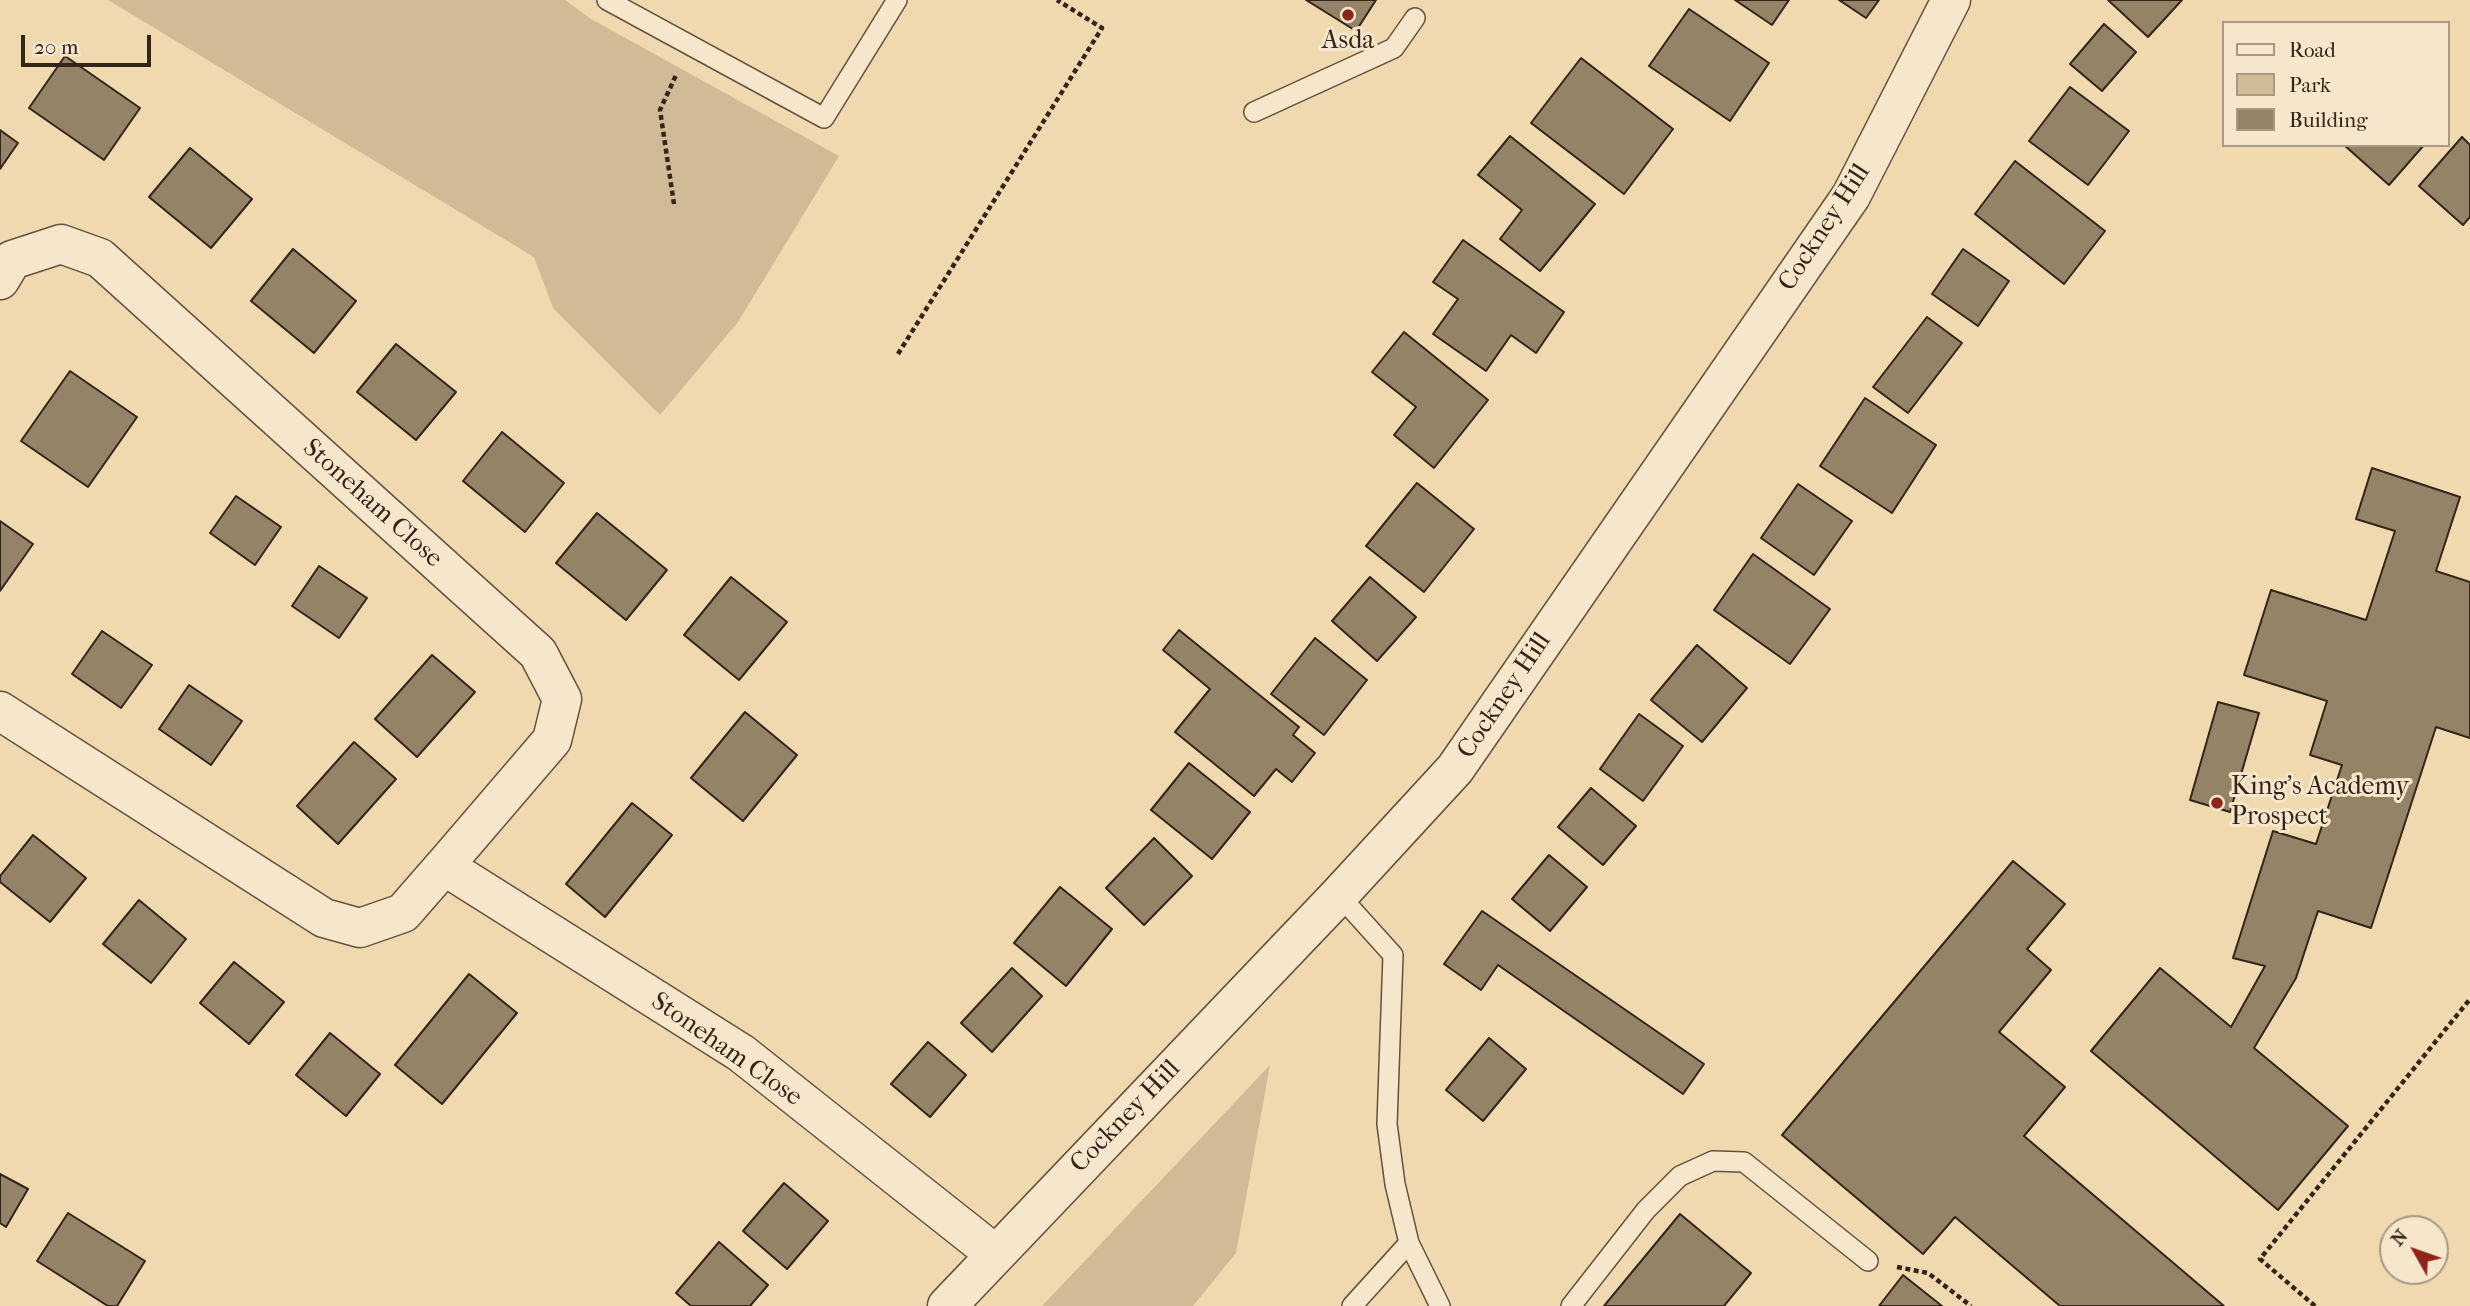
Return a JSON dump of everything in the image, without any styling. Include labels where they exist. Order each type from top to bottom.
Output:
[{"type":"street","name":"Cockney Hill","points":[[947,1306],[1339,895],[1455,769],[1851,196],[1951,0]]},
{"type":"street","name":"Stoneham Close","points":[[0,280],[12,260],[61,244],[100,258],[538,653],[562,699],[552,740],[403,913],[359,928],[324,918],[6,726]]},
{"type":"street","name":"Stoneham Close","points":[[444,866],[741,1054],[995,1254]]},
{"type":"lane","points":[[607,0],[824,118],[897,0]]},
{"type":"lane","points":[[1254,112],[1394,48],[1415,18]]},
{"type":"lane","points":[[1339,895],[1394,955],[1387,1124],[1395,1184],[1409,1243],[1440,1306]]},
{"type":"lane","points":[[1571,1306],[1646,1210],[1680,1176],[1713,1161],[1744,1162],[1868,1261]]},
{"type":"lane","points":[[1352,1306],[1409,1243]]},
{"type":"path","points":[[898,354],[1102,28],[1057,0]]},
{"type":"path","points":[[674,204],[660,110],[689,45]]},
{"type":"path","points":[[2315,1306],[2260,1259],[2470,999]]},
{"type":"path","points":[[1868,1261],[1928,1273],[1971,1306]]},
{"type":"green space","points":[[108,0],[565,0],[591,19],[839,156],[738,322],[660,415],[553,308],[534,257]]},
{"type":"green space","points":[[1270,1065],[1236,1253],[1193,1306],[1042,1306]]},
{"type":"building","name":"Asda","points":[[1306,0],[1376,0],[1356,31]]},
{"type":"building","points":[[1735,0],[1789,0],[1772,25]]},
{"type":"building","points":[[1839,0],[1879,0],[1866,18]]},
{"type":"building","points":[[2108,0],[2182,0],[2148,37]]},
{"type":"building","points":[[1689,9],[1769,63],[1730,121],[1649,66]]},
{"type":"building","points":[[2104,24],[2136,52],[2102,91],[2070,64]]},
{"type":"building","points":[[65,56],[140,108],[104,160],[29,108]]},
{"type":"building","points":[[1581,58],[1673,129],[1624,194],[1531,123]]},
{"type":"building","points":[[2070,87],[2129,131],[2088,185],[2029,141]]},
{"type":"building","points":[[0,130],[18,143],[0,169]]},
{"type":"building","points":[[1510,136],[1595,204],[1540,271],[1500,239],[1522,210],[1478,175]]},
{"type":"building","points":[[2462,137],[2470,145],[2470,217],[2463,225],[2419,186]]},
{"type":"building","points":[[2346,147],[2422,147],[2389,185]]},
{"type":"building","points":[[190,148],[252,199],[211,248],[149,197]]},
{"type":"building","points":[[2015,161],[2105,231],[2064,284],[1975,214]]},
{"type":"building","points":[[1463,240],[1564,312],[1536,353],[1511,335],[1486,371],[1433,334],[1458,299],[1433,282]]},
{"type":"building","points":[[293,249],[356,301],[314,353],[251,301]]},
{"type":"building","points":[[1963,249],[2009,281],[1978,326],[1932,294]]},
{"type":"building","points":[[1927,317],[1962,343],[1908,413],[1873,387]]},
{"type":"building","points":[[1404,332],[1488,400],[1434,468],[1394,435],[1416,407],[1372,372]]},
{"type":"building","points":[[396,344],[456,392],[416,440],[357,392]]},
{"type":"building","points":[[70,371],[137,417],[88,487],[21,441]]},
{"type":"building","points":[[1865,398],[1936,445],[1892,513],[1820,466]]},
{"type":"building","points":[[502,432],[564,483],[525,532],[463,481]]},
{"type":"building","points":[[2372,468],[2460,497],[2436,571],[2470,582],[2470,738],[2436,727],[2371,928],[2318,911],[2296,978],[2254,1048],[2348,1126],[2278,1210],[2091,1051],[2160,968],[2231,1027],[2265,966],[2233,958],[2273,831],[2316,844],[2342,765],[2310,755],[2327,701],[2244,675],[2271,590],[2366,620],[2395,531],[2356,519]]},
{"type":"building","points":[[1417,483],[1474,529],[1424,592],[1366,546]]},
{"type":"building","points":[[1798,484],[1852,521],[1814,575],[1761,538]]},
{"type":"building","points":[[236,496],[281,527],[255,565],[210,533]]},
{"type":"building","points":[[597,513],[667,570],[626,620],[556,563]]},
{"type":"building","points":[[0,521],[33,544],[0,591]]},
{"type":"building","points":[[1753,554],[1830,609],[1790,664],[1714,610]]},
{"type":"building","points":[[319,566],[367,598],[339,638],[292,606]]},
{"type":"building","points":[[731,577],[787,622],[739,680],[684,635]]},
{"type":"building","points":[[1370,577],[1416,617],[1377,661],[1332,621]]},
{"type":"building","points":[[1179,630],[1299,727],[1293,735],[1315,753],[1292,782],[1276,769],[1254,796],[1175,732],[1210,689],[1163,650]]},
{"type":"building","points":[[102,631],[152,665],[121,708],[72,674]]},
{"type":"building","points":[[1315,638],[1367,680],[1324,735],[1271,694]]},
{"type":"building","points":[[1697,645],[1747,688],[1702,742],[1651,700]]},
{"type":"building","points":[[432,655],[475,692],[417,757],[375,719]]},
{"type":"building","points":[[189,685],[242,721],[211,765],[159,729]]},
{"type":"building","points":[[2218,702],[2259,713],[2230,812],[2190,800]]},
{"type":"building","points":[[745,712],[797,755],[743,821],[691,778]]},
{"type":"building","points":[[1639,714],[1683,746],[1643,801],[1600,769]]},
{"type":"building","points":[[354,742],[396,779],[338,844],[297,806]]},
{"type":"building","points":[[1189,763],[1250,812],[1212,859],[1151,810]]},
{"type":"building","points":[[1591,788],[1636,826],[1603,865],[1558,827]]},
{"type":"building","points":[[632,803],[672,835],[605,917],[566,884]]},
{"type":"building","points":[[33,835],[86,878],[50,922],[0,882],[0,876]]},
{"type":"building","points":[[1154,838],[1192,876],[1144,925],[1106,888]]},
{"type":"building","points":[[1549,855],[1587,887],[1550,931],[1512,899]]},
{"type":"building","points":[[2013,861],[2065,904],[2027,949],[2051,970],[1999,1032],[2065,1087],[2024,1136],[2224,1306],[2060,1306],[1955,1217],[1923,1254],[1782,1135]]},
{"type":"building","points":[[1060,887],[1112,929],[1066,986],[1014,943]]},
{"type":"building","points":[[139,900],[186,939],[151,983],[103,944]]},
{"type":"building","points":[[1482,911],[1704,1064],[1683,1094],[1498,965],[1481,990],[1444,964]]},
{"type":"building","points":[[234,962],[284,1002],[249,1044],[200,1003]]},
{"type":"building","points":[[1012,968],[1042,996],[992,1052],[961,1023]]},
{"type":"building","points":[[469,974],[517,1013],[442,1104],[395,1065]]},
{"type":"building","points":[[330,1033],[380,1074],[346,1116],[296,1075]]},
{"type":"building","points":[[1489,1038],[1526,1069],[1483,1121],[1446,1090]]},
{"type":"building","points":[[928,1042],[966,1075],[930,1117],[891,1084]]},
{"type":"building","points":[[0,1174],[28,1189],[6,1227],[0,1223]]},
{"type":"building","points":[[784,1183],[828,1221],[787,1269],[743,1231]]},
{"type":"building","points":[[68,1213],[145,1261],[117,1306],[108,1306],[37,1261]]},
{"type":"building","points":[[1680,1214],[1751,1273],[1724,1306],[1604,1306]]},
{"type":"building","points":[[719,1242],[768,1285],[750,1306],[691,1306],[676,1293]]},
{"type":"building","points":[[1903,1275],[1942,1306],[1879,1306]]},
{"type":"place","name":"Asda","points":[[1348,15]]},
{"type":"place","name":"King's Academy Prospect","points":[[2217,803]]}]
